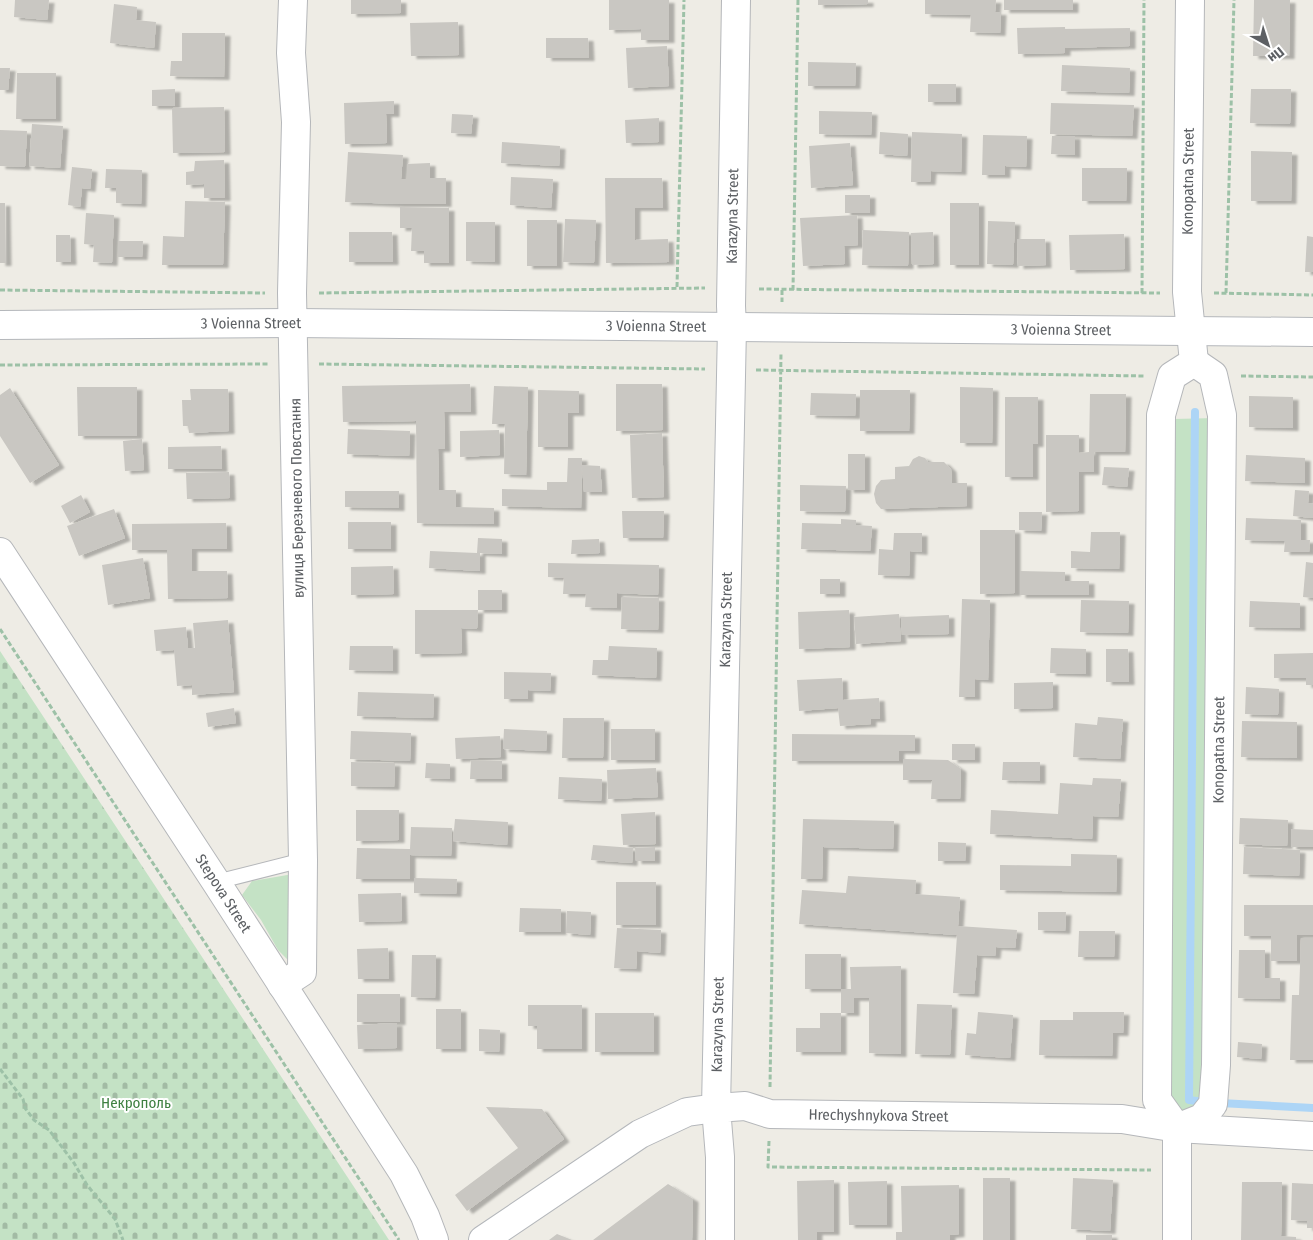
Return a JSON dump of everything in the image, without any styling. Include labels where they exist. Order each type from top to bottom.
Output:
[{"type":"street","name":"вулиця Березневого Повстання","points":[[282,985],[302,972],[303,860],[292,293],[296,122],[291,53],[294,0]]},
{"type":"street","name":"Karazyna Street","points":[[720,1240],[720,1157],[716,1108],[733,370],[732,289],[736,0]]},
{"type":"street","name":"Konopatna Street","points":[[1190,0],[1187,292],[1193,371],[1222,415],[1216,1065],[1213,1104],[1202,1118],[1176,1128],[1157,1100],[1161,415],[1193,371]]},
{"type":"street","name":"3 Voienna Street","points":[[0,325],[294,323],[1313,332]]},
{"type":"street","name":"Stepova Street","points":[[0,552],[404,1174],[425,1216],[434,1240]]},
{"type":"street","name":"Hrechyshnykova Street","points":[[484,1240],[640,1134],[687,1112],[716,1108],[745,1106],[770,1114],[1122,1119],[1176,1128],[1313,1136]]},
{"type":"street","points":[[1176,1128],[1177,1240]]},
{"type":"lane","points":[[216,882],[303,860]]},
{"type":"path","points":[[676,287],[684,0]]},
{"type":"path","points":[[794,290],[798,0]]},
{"type":"path","points":[[1142,293],[1144,0]]},
{"type":"path","points":[[1226,293],[1234,0]]},
{"type":"path","points":[[0,290],[292,293],[676,287],[782,290],[1187,292],[1313,295]]},
{"type":"path","points":[[782,290],[768,1167],[1177,1170]]},
{"type":"path","points":[[0,365],[294,364],[781,371],[1193,371],[1313,377]]},
{"type":"path","points":[[0,629],[399,1240]]},
{"type":"path","points":[[0,1069],[24,1099],[25,1108],[34,1120],[49,1130],[74,1163],[87,1186],[115,1219],[123,1240]]},
{"type":"green space","points":[[1216,418],[1202,1111],[1183,1122],[1167,1103],[1173,419]]},
{"type":"green space","name":"Некрополь","points":[[0,651],[389,1240],[0,1240]]},
{"type":"green space","points":[[293,874],[289,961],[278,950],[261,920],[242,895],[252,881]]},
{"type":"building","points":[[15,0],[49,0],[47,20],[14,17]]},
{"type":"building","points":[[351,0],[401,0],[401,13],[351,14]]},
{"type":"building","points":[[609,0],[669,0],[669,40],[641,40],[641,29],[609,30]]},
{"type":"building","points":[[818,0],[868,0],[868,4],[818,5]]},
{"type":"building","points":[[925,0],[996,0],[995,12],[1001,12],[1000,33],[970,32],[971,15],[925,14]]},
{"type":"building","points":[[1004,0],[1073,0],[1073,10],[1004,10]]},
{"type":"building","points":[[1254,0],[1290,0],[1289,56],[1253,56]]},
{"type":"building","points":[[114,4],[137,7],[136,20],[156,22],[154,48],[110,43]]},
{"type":"building","points":[[458,22],[459,55],[411,56],[410,23]]},
{"type":"building","points":[[1065,27],[1065,29],[1130,28],[1130,46],[1065,48],[1065,53],[1018,54],[1017,28]]},
{"type":"building","points":[[182,33],[225,33],[224,77],[170,76],[171,61],[182,61]]},
{"type":"building","points":[[546,38],[588,38],[589,58],[546,58]]},
{"type":"building","points":[[667,46],[669,86],[628,88],[626,48]]},
{"type":"building","points":[[808,62],[856,63],[855,86],[808,86]]},
{"type":"building","points":[[1062,65],[1130,68],[1129,93],[1061,91]]},
{"type":"building","points":[[0,68],[10,68],[8,90],[0,90]]},
{"type":"building","points":[[17,73],[56,73],[56,119],[16,119]]},
{"type":"building","points":[[928,84],[956,84],[956,102],[928,102]]},
{"type":"building","points":[[175,89],[175,106],[152,106],[152,90]]},
{"type":"building","points":[[1251,89],[1291,89],[1290,124],[1250,123]]},
{"type":"building","points":[[394,101],[394,114],[386,114],[387,143],[345,144],[344,103]]},
{"type":"building","points":[[1051,103],[1134,105],[1132,136],[1050,134]]},
{"type":"building","points":[[224,107],[225,152],[173,153],[172,108]]},
{"type":"building","points":[[819,111],[872,112],[871,135],[819,134]]},
{"type":"building","points":[[452,114],[473,115],[471,134],[451,133]]},
{"type":"building","points":[[659,118],[659,142],[626,143],[625,120]]},
{"type":"building","points":[[32,124],[63,126],[60,168],[29,166]]},
{"type":"building","points":[[0,130],[27,131],[25,167],[0,166]]},
{"type":"building","points":[[880,132],[908,134],[907,156],[879,154]]},
{"type":"building","points":[[912,132],[962,134],[961,172],[931,171],[930,182],[911,182]]},
{"type":"building","points":[[983,135],[1027,136],[1026,167],[1005,166],[1005,175],[982,175]]},
{"type":"building","points":[[1052,136],[1075,136],[1075,155],[1051,154]]},
{"type":"building","points":[[502,142],[560,146],[559,166],[501,163]]},
{"type":"building","points":[[850,143],[853,185],[811,188],[809,146]]},
{"type":"building","points":[[1251,151],[1292,152],[1291,201],[1251,201]]},
{"type":"building","points":[[348,152],[403,155],[401,179],[407,179],[407,164],[430,163],[430,178],[446,178],[446,204],[345,202]]},
{"type":"building","points":[[224,160],[225,198],[204,198],[204,184],[186,185],[186,172],[194,171],[195,161]]},
{"type":"building","points":[[72,167],[92,169],[90,189],[82,188],[80,207],[68,205]]},
{"type":"building","points":[[1082,168],[1127,168],[1126,201],[1082,201]]},
{"type":"building","points":[[106,169],[142,170],[141,204],[116,203],[116,188],[105,188]]},
{"type":"building","points":[[511,177],[553,179],[551,208],[510,205]]},
{"type":"building","points":[[605,178],[662,178],[663,208],[635,208],[635,240],[668,239],[669,262],[606,263]]},
{"type":"building","points":[[845,195],[870,195],[870,213],[845,213]]},
{"type":"building","points":[[185,201],[225,202],[223,265],[162,265],[163,236],[184,237]]},
{"type":"building","points":[[0,203],[5,203],[6,263],[0,263]]},
{"type":"building","points":[[950,203],[979,203],[979,265],[950,265]]},
{"type":"building","points":[[400,207],[449,208],[449,263],[424,263],[424,251],[411,251],[412,228],[400,228]]},
{"type":"building","points":[[86,213],[114,215],[112,263],[93,262],[94,245],[84,244]]},
{"type":"building","points":[[857,215],[858,245],[844,246],[845,264],[803,266],[800,218]]},
{"type":"building","points":[[565,219],[596,220],[594,263],[563,262]]},
{"type":"building","points":[[527,220],[557,220],[557,266],[527,266]]},
{"type":"building","points":[[988,221],[1015,222],[1013,265],[987,264]]},
{"type":"building","points":[[466,222],[495,222],[495,262],[466,261]]},
{"type":"building","points":[[863,230],[909,232],[908,266],[862,265]]},
{"type":"building","points":[[349,232],[392,232],[393,262],[349,262]]},
{"type":"building","points":[[933,232],[934,264],[912,265],[911,233]]},
{"type":"building","points":[[1124,234],[1125,269],[1070,270],[1069,235]]},
{"type":"building","points":[[56,235],[70,235],[71,262],[56,262]]},
{"type":"building","points":[[1307,236],[1313,237],[1313,272],[1305,272]]},
{"type":"building","points":[[1017,239],[1045,239],[1046,265],[1018,266]]},
{"type":"building","points":[[118,241],[143,241],[142,257],[118,257]]},
{"type":"building","points":[[470,384],[471,412],[444,412],[445,449],[438,449],[439,490],[456,490],[456,507],[494,508],[494,524],[417,523],[416,421],[343,422],[342,386]]},
{"type":"building","points":[[616,384],[662,384],[663,430],[616,431]]},
{"type":"building","points":[[494,386],[528,387],[526,475],[504,474],[505,424],[492,424]]},
{"type":"building","points":[[77,387],[137,387],[137,436],[78,436]]},
{"type":"building","points":[[960,387],[993,388],[992,443],[960,443]]},
{"type":"building","points":[[10,388],[59,465],[30,483],[0,436],[0,395]]},
{"type":"building","points":[[190,389],[228,389],[229,431],[189,433],[188,426],[183,426],[182,400],[191,400]]},
{"type":"building","points":[[538,390],[579,391],[579,413],[568,413],[568,447],[538,447]]},
{"type":"building","points":[[860,390],[910,390],[909,431],[860,431]]},
{"type":"building","points":[[811,393],[856,394],[855,416],[810,415]]},
{"type":"building","points":[[1090,394],[1126,394],[1125,452],[1094,452],[1094,472],[1079,472],[1079,511],[1046,512],[1046,435],[1079,435],[1079,453],[1089,452]]},
{"type":"building","points":[[1249,396],[1293,397],[1293,428],[1249,427]]},
{"type":"building","points":[[1005,397],[1038,397],[1038,444],[1033,444],[1033,477],[1005,477]]},
{"type":"building","points":[[348,429],[410,431],[409,456],[347,454]]},
{"type":"building","points":[[499,430],[500,455],[460,457],[460,431]]},
{"type":"building","points":[[662,433],[664,497],[632,498],[630,435]]},
{"type":"building","points":[[142,439],[144,470],[125,471],[123,441]]},
{"type":"building","points":[[221,446],[222,469],[168,469],[168,447]]},
{"type":"building","points":[[848,454],[865,454],[865,490],[848,490]]},
{"type":"building","points":[[1246,455],[1305,458],[1305,483],[1245,481]]},
{"type":"building","points":[[919,456],[925,458],[928,462],[944,462],[951,469],[952,483],[967,483],[967,506],[881,509],[876,503],[874,494],[876,486],[881,480],[895,479],[895,467],[909,466],[913,459]]},
{"type":"building","points":[[568,458],[582,458],[581,508],[502,506],[502,489],[547,490],[547,482],[567,482]]},
{"type":"building","points":[[582,465],[600,466],[602,492],[584,492]]},
{"type":"building","points":[[1104,467],[1129,468],[1127,487],[1102,485]]},
{"type":"building","points":[[229,472],[230,498],[187,499],[186,473]]},
{"type":"building","points":[[800,485],[846,486],[845,512],[800,511]]},
{"type":"building","points":[[1295,490],[1309,491],[1308,503],[1313,504],[1313,518],[1293,516]]},
{"type":"building","points":[[345,491],[399,491],[399,508],[345,507]]},
{"type":"building","points":[[81,495],[90,512],[70,523],[61,506]]},
{"type":"building","points":[[114,509],[125,538],[79,556],[67,526]]},
{"type":"building","points":[[622,511],[664,511],[663,538],[623,538]]},
{"type":"building","points":[[1019,512],[1042,512],[1041,531],[1019,530]]},
{"type":"building","points":[[1246,518],[1301,520],[1301,540],[1310,540],[1309,552],[1284,552],[1285,541],[1245,540]]},
{"type":"building","points":[[841,519],[856,520],[856,525],[872,526],[870,551],[801,549],[802,523],[841,524]]},
{"type":"building","points":[[348,522],[391,522],[391,549],[348,549]]},
{"type":"building","points":[[226,523],[227,549],[192,549],[192,571],[227,571],[228,598],[168,599],[167,550],[132,550],[132,524]]},
{"type":"building","points":[[980,530],[1015,530],[1015,593],[980,594]]},
{"type":"building","points":[[1091,532],[1120,532],[1119,569],[1071,568],[1071,551],[1090,552]]},
{"type":"building","points":[[894,533],[922,533],[922,552],[910,551],[909,576],[878,575],[879,549],[893,550]]},
{"type":"building","points":[[478,538],[502,539],[502,554],[480,553],[480,571],[429,568],[430,551],[477,553]]},
{"type":"building","points":[[599,539],[600,553],[571,554],[572,540]]},
{"type":"building","points":[[143,558],[150,598],[108,605],[102,565]]},
{"type":"building","points":[[1306,562],[1313,563],[1313,598],[1303,597]]},
{"type":"building","points":[[548,563],[659,565],[658,595],[617,593],[617,608],[585,607],[586,594],[563,594],[564,578],[548,577]]},
{"type":"building","points":[[393,566],[394,594],[351,595],[351,567]]},
{"type":"building","points":[[1020,571],[1065,572],[1065,581],[1089,581],[1089,595],[1020,595]]},
{"type":"building","points":[[820,579],[840,579],[840,594],[820,594]]},
{"type":"building","points":[[478,590],[502,590],[502,610],[478,610]]},
{"type":"building","points":[[622,597],[659,598],[658,630],[621,629]]},
{"type":"building","points":[[962,599],[990,600],[988,680],[975,679],[975,697],[959,697]]},
{"type":"building","points":[[1081,600],[1129,601],[1128,633],[1080,632]]},
{"type":"building","points":[[1250,601],[1300,603],[1300,628],[1249,627]]},
{"type":"building","points":[[415,610],[478,610],[477,629],[461,628],[462,653],[415,654]]},
{"type":"building","points":[[849,610],[850,647],[799,649],[798,612]]},
{"type":"building","points":[[899,614],[901,641],[856,644],[854,617]]},
{"type":"building","points":[[949,615],[949,634],[902,635],[901,617]]},
{"type":"building","points":[[228,620],[234,692],[192,695],[192,685],[177,686],[174,650],[156,651],[154,630],[186,627],[188,648],[195,648],[193,623]]},
{"type":"building","points":[[350,646],[393,646],[393,671],[349,670]]},
{"type":"building","points":[[609,646],[657,648],[656,678],[592,675],[593,660],[608,660]]},
{"type":"building","points":[[1051,648],[1086,649],[1086,674],[1050,673]]},
{"type":"building","points":[[1106,649],[1128,649],[1129,682],[1106,682]]},
{"type":"building","points":[[1313,653],[1313,685],[1306,685],[1306,678],[1274,678],[1274,654]]},
{"type":"building","points":[[504,672],[551,673],[550,691],[528,690],[528,699],[504,699]]},
{"type":"building","points":[[842,678],[843,700],[879,698],[880,719],[871,719],[871,724],[840,726],[838,708],[799,711],[797,680]]},
{"type":"building","points":[[1053,682],[1053,708],[1014,709],[1014,683]]},
{"type":"building","points":[[1246,687],[1279,689],[1278,715],[1245,714]]},
{"type":"building","points":[[358,692],[434,694],[433,718],[357,716]]},
{"type":"building","points":[[234,708],[236,723],[208,727],[206,713]]},
{"type":"building","points":[[1098,717],[1123,719],[1120,759],[1073,757],[1075,723],[1097,725]]},
{"type":"building","points":[[563,718],[604,718],[603,758],[562,758]]},
{"type":"building","points":[[1242,721],[1297,722],[1297,758],[1241,757]]},
{"type":"building","points":[[504,729],[547,731],[546,751],[503,749]]},
{"type":"building","points":[[611,729],[655,729],[655,760],[611,760]]},
{"type":"building","points":[[351,731],[411,733],[410,761],[350,759]]},
{"type":"building","points":[[792,734],[915,735],[915,751],[899,751],[899,761],[792,761]]},
{"type":"building","points":[[500,736],[501,757],[456,759],[455,738]]},
{"type":"building","points":[[952,744],[975,744],[975,760],[952,760]]},
{"type":"building","points":[[903,759],[948,760],[961,769],[960,799],[931,799],[932,780],[903,780]]},
{"type":"building","points":[[471,760],[502,761],[502,779],[470,779]]},
{"type":"building","points":[[351,762],[395,763],[394,787],[351,786]]},
{"type":"building","points":[[1003,762],[1040,762],[1040,781],[1002,780]]},
{"type":"building","points":[[426,763],[450,764],[450,779],[425,778]]},
{"type":"building","points":[[656,768],[658,797],[608,799],[607,770]]},
{"type":"building","points":[[559,777],[602,779],[601,801],[558,799]]},
{"type":"building","points":[[1093,778],[1121,779],[1118,817],[1093,816],[1092,839],[990,834],[991,810],[1058,814],[1060,783],[1092,785]]},
{"type":"building","points":[[356,810],[399,810],[399,840],[356,841]]},
{"type":"building","points":[[655,812],[656,844],[623,845],[621,814]]},
{"type":"building","points":[[1240,818],[1288,820],[1287,846],[1239,844]]},
{"type":"building","points":[[455,819],[508,822],[507,845],[453,841]]},
{"type":"building","points":[[803,819],[894,821],[893,849],[823,847],[822,879],[801,879]]},
{"type":"building","points":[[411,827],[452,828],[451,856],[410,855],[410,879],[356,879],[357,848],[410,849]]},
{"type":"building","points":[[1291,829],[1313,830],[1313,847],[1291,847]]},
{"type":"building","points":[[938,842],[966,843],[965,861],[938,861]]},
{"type":"building","points":[[593,845],[633,848],[632,863],[591,860]]},
{"type":"building","points":[[655,847],[655,861],[636,861],[635,848]]},
{"type":"building","points":[[1244,847],[1300,850],[1299,876],[1243,874]]},
{"type":"building","points":[[1071,854],[1117,855],[1116,892],[1000,890],[1000,865],[1071,866]]},
{"type":"building","points":[[848,876],[916,880],[915,894],[960,897],[958,926],[1017,930],[1015,948],[996,947],[995,956],[977,955],[974,994],[953,993],[957,935],[799,924],[802,890],[846,893]]},
{"type":"building","points":[[414,878],[457,879],[456,894],[414,893]]},
{"type":"building","points":[[616,882],[656,882],[656,925],[616,925]]},
{"type":"building","points":[[401,893],[402,921],[359,922],[358,894]]},
{"type":"building","points":[[1244,905],[1313,905],[1313,935],[1297,935],[1297,961],[1271,961],[1271,936],[1244,936]]},
{"type":"building","points":[[520,908],[561,909],[561,932],[519,932]]},
{"type":"building","points":[[567,911],[591,912],[590,935],[566,933]]},
{"type":"building","points":[[1038,912],[1066,912],[1065,931],[1038,930]]},
{"type":"building","points":[[617,928],[661,930],[660,953],[637,951],[636,969],[614,968]]},
{"type":"building","points":[[1079,931],[1115,931],[1114,957],[1078,957]]},
{"type":"building","points":[[1301,938],[1313,938],[1313,1060],[1290,1060],[1292,995],[1299,995]]},
{"type":"building","points":[[388,948],[389,979],[358,979],[357,949]]},
{"type":"building","points":[[1239,950],[1265,950],[1265,978],[1280,978],[1280,999],[1238,998]]},
{"type":"building","points":[[805,954],[841,954],[841,989],[805,989]]},
{"type":"building","points":[[412,955],[436,955],[435,998],[411,997]]},
{"type":"building","points":[[901,966],[901,1054],[869,1053],[869,998],[854,998],[854,1013],[841,1013],[841,989],[851,989],[850,967]]},
{"type":"building","points":[[357,994],[400,994],[400,1022],[357,1022]]},
{"type":"building","points":[[917,1004],[952,1005],[950,1055],[915,1054]]},
{"type":"building","points":[[528,1005],[582,1005],[582,1049],[537,1049],[537,1026],[528,1026]]},
{"type":"building","points":[[436,1009],[461,1009],[461,1049],[436,1049]]},
{"type":"building","points":[[978,1012],[1013,1015],[1010,1058],[965,1055],[967,1033],[976,1034]]},
{"type":"building","points":[[1073,1012],[1124,1012],[1123,1033],[1113,1033],[1112,1056],[1039,1055],[1040,1020],[1073,1020]]},
{"type":"building","points":[[595,1013],[654,1013],[654,1052],[595,1052]]},
{"type":"building","points":[[820,1013],[841,1013],[841,1052],[796,1052],[796,1028],[820,1028]]},
{"type":"building","points":[[397,1023],[397,1048],[358,1049],[357,1025]]},
{"type":"building","points":[[479,1029],[500,1030],[499,1052],[479,1051]]},
{"type":"building","points":[[1238,1042],[1262,1044],[1261,1059],[1237,1057]]},
{"type":"building","points":[[486,1107],[542,1109],[564,1139],[467,1211],[455,1195],[518,1148]]},
{"type":"building","points":[[983,1178],[1010,1178],[1010,1240],[983,1240]]},
{"type":"building","points":[[1073,1178],[1113,1180],[1110,1231],[1071,1229]]},
{"type":"building","points":[[834,1180],[834,1232],[817,1232],[817,1240],[798,1240],[797,1181]]},
{"type":"building","points":[[887,1181],[887,1225],[849,1225],[848,1182]]},
{"type":"building","points":[[1242,1182],[1282,1182],[1281,1236],[1296,1237],[1296,1240],[1241,1240]]},
{"type":"building","points":[[1292,1183],[1313,1184],[1313,1228],[1307,1228],[1307,1221],[1291,1220]]},
{"type":"building","points":[[668,1184],[693,1199],[692,1240],[593,1240]]},
{"type":"building","points":[[959,1185],[959,1234],[950,1235],[950,1240],[896,1240],[896,1232],[902,1232],[901,1186]]},
{"type":"building","points":[[557,1234],[572,1240],[549,1240]]},
{"type":"building","points":[[1086,1235],[1112,1235],[1112,1240],[1086,1240]]},
{"type":"waterway","points":[[1195,412],[1189,1100],[1204,1102]]},
{"type":"waterway","points":[[1220,1103],[1313,1108]]}]
